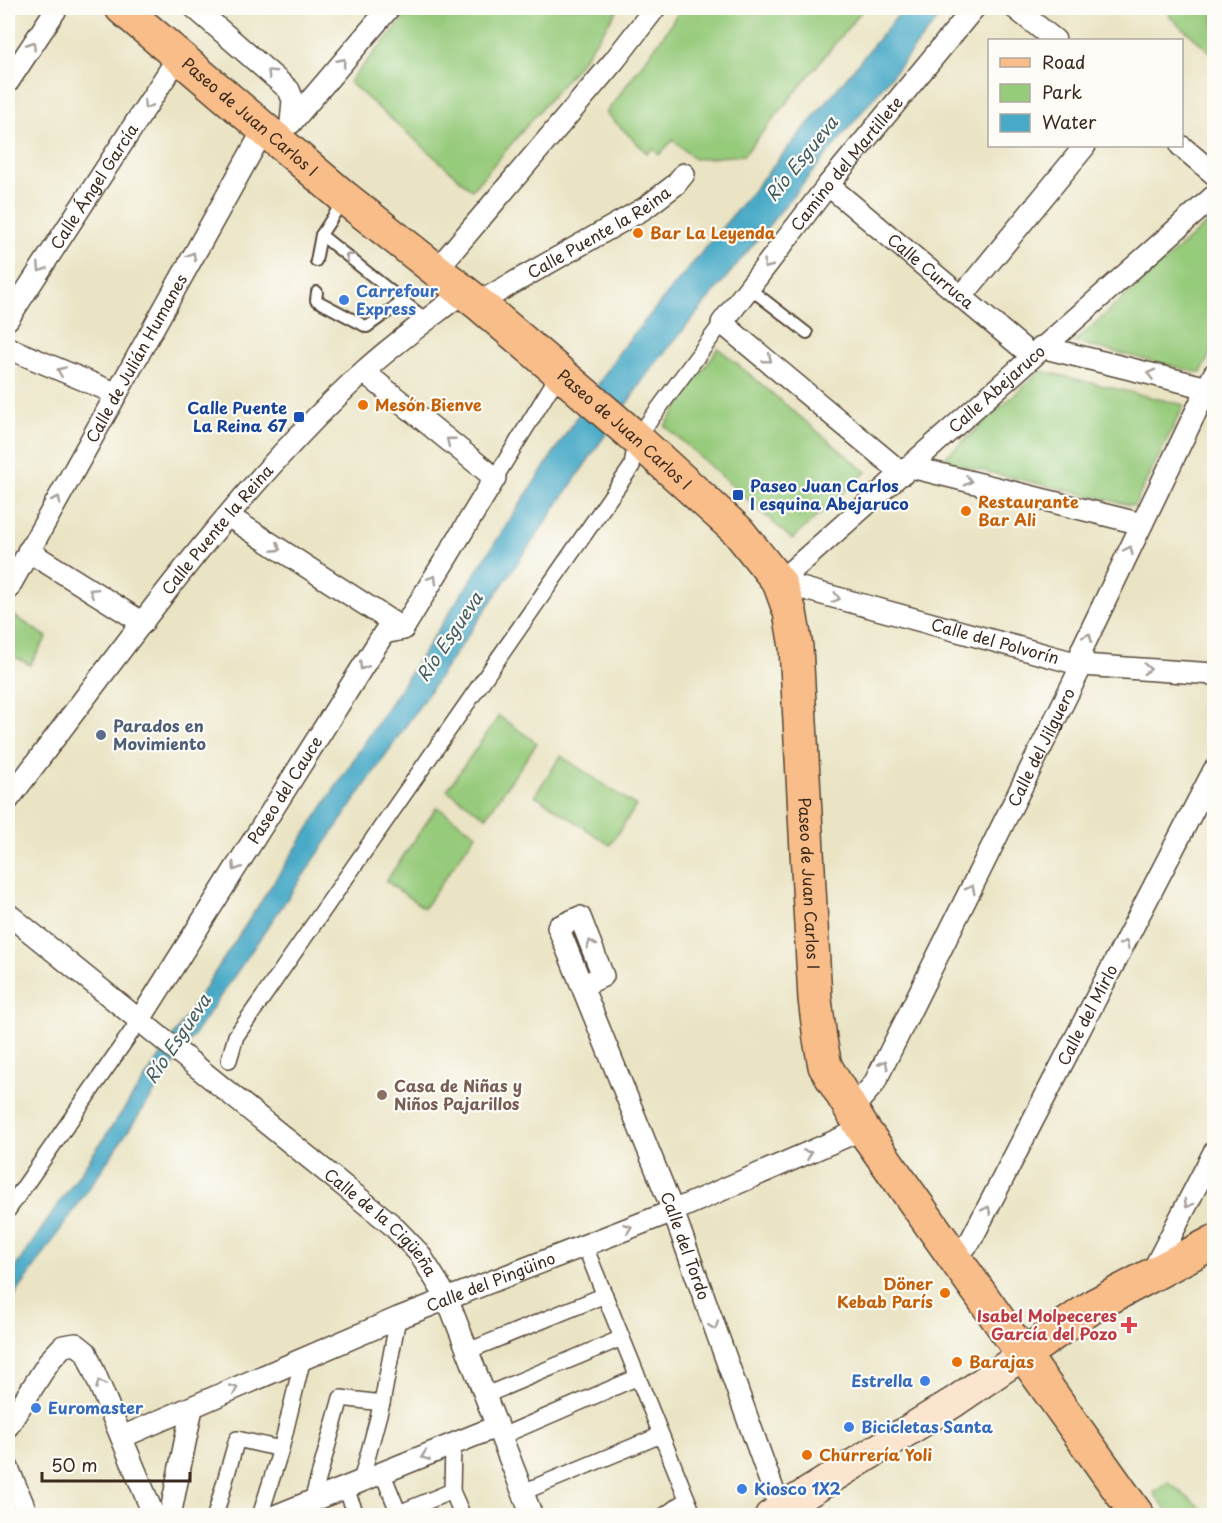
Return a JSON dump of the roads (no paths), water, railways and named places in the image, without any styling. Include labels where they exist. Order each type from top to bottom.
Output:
[{"type":"main road","name":"Paseo de Juan Carlos I","points":[[122,8],[179,56],[417,228],[470,298]]},
{"type":"main road","name":"Paseo de Juan Carlos I","points":[[156,8],[278,126],[345,198],[470,298],[631,435],[738,531],[779,582],[790,612],[796,647],[815,999],[825,1066],[856,1120],[1138,1515]]},
{"type":"main road","points":[[775,1512],[954,1402],[1095,1305],[1215,1242]]},
{"type":"street","points":[[8,82],[57,8]]},
{"type":"street","points":[[195,8],[289,90],[293,100],[278,126]]},
{"type":"street","name":"Calle de Julián Humanes","points":[[8,589],[115,393],[278,126],[389,8]]},
{"type":"street","points":[[444,261],[614,62],[655,8]]},
{"type":"street","name":"Camino del Martillete","points":[[631,435],[722,323],[828,185],[974,8]]},
{"type":"street","points":[[1015,8],[1054,39]]},
{"type":"street","name":"Calle Ángel García","points":[[8,319],[179,56]]},
{"type":"street","points":[[962,296],[1084,147]]},
{"type":"street","points":[[1182,147],[1215,174]]},
{"type":"street","name":"Calle Puente la Reina","points":[[8,800],[228,516],[309,425],[364,372],[427,320],[645,208],[684,174]]},
{"type":"street","name":"Calle Curruca","points":[[828,185],[962,296],[1036,352],[1211,381]]},
{"type":"street","name":"Calle Abejaruco","points":[[779,582],[907,470],[1036,352],[1215,196]]},
{"type":"street","points":[[722,323],[907,470],[1142,524]]},
{"type":"street","points":[[8,348],[115,393]]},
{"type":"street","points":[[364,372],[495,478]]},
{"type":"street","points":[[228,516],[403,629],[559,374]]},
{"type":"street","name":"Calle del Jilguero","points":[[856,1120],[1082,665],[1082,649],[1211,381]]},
{"type":"street","points":[[229,1060],[236,1036],[632,466],[631,435]]},
{"type":"street","points":[[28,551],[143,623]]},
{"type":"street","name":"Calle del Polvorín","points":[[779,582],[1082,665],[1215,674]]},
{"type":"street","name":"Paseo del Cauce","points":[[8,1210],[145,1026],[384,633],[403,629]]},
{"type":"street","name":"Calle del Mirlo","points":[[956,1259],[971,1240],[1215,770]]},
{"type":"street","name":"Calle de la Cigüeña","points":[[8,914],[391,1224],[419,1253],[447,1298],[532,1515]]},
{"type":"street","name":"Calle del Tordo","points":[[582,986],[673,1211],[775,1512]]},
{"type":"street","name":"Calle del Pingüino","points":[[122,1437],[398,1318],[673,1211],[856,1120]]},
{"type":"street","points":[[1151,1274],[1215,1152]]},
{"type":"street","points":[[585,1244],[694,1515]]},
{"type":"street","points":[[468,1351],[605,1295]]},
{"type":"street","points":[[357,1515],[353,1484],[382,1403],[398,1318]]},
{"type":"street","points":[[486,1395],[622,1338]]},
{"type":"street","points":[[8,1426],[50,1360],[63,1346],[76,1344],[86,1352],[154,1515]]},
{"type":"street","points":[[260,1515],[281,1449],[303,1358]]},
{"type":"street","points":[[280,1515],[382,1472],[500,1431],[638,1377]]},
{"type":"street","points":[[312,1501],[341,1398],[382,1403]]},
{"type":"street","points":[[170,1515],[192,1408]]},
{"type":"street","points":[[523,1492],[661,1435]]},
{"type":"street","points":[[215,1515],[237,1439],[281,1449]]},
{"type":"street","points":[[453,1446],[452,1491],[463,1515]]},
{"type":"street","points":[[8,1468],[28,1515]]},
{"type":"street","points":[[382,1472],[399,1514],[452,1491]]},
{"type":"street","points":[[664,1515],[687,1499]]},
{"type":"lane","points":[[316,261],[321,235],[345,198]]},
{"type":"lane","points":[[321,235],[427,320]]},
{"type":"lane","points":[[749,288],[807,333]]},
{"type":"lane","points":[[317,292],[316,300],[367,327],[403,301]]},
{"type":"water","name":"Río Esgueva","points":[[904,8],[947,8],[647,374],[8,1306],[8,1278],[159,1058],[620,351]]},
{"type":"place","name":"Bar La Leyenda","points":[[638,233]]},
{"type":"place","name":"Carrefour Express","points":[[344,300]]},
{"type":"place","name":"Mesón Bienve","points":[[363,405]]},
{"type":"place","name":"Calle Puente La Reina 67","points":[[299,417]]},
{"type":"place","name":"Paseo Juan Carlos I esquina Abejaruco","points":[[738,495]]},
{"type":"place","name":"Restaurante Bar Ali","points":[[966,511]]},
{"type":"place","name":"Parados en Movimiento","points":[[101,735]]},
{"type":"place","name":"Casa de Niñas y Niños Pajarillos","points":[[382,1095]]},
{"type":"place","name":"Döner Kebab París","points":[[945,1293]]},
{"type":"place","name":"Isabel Molpeceres García del Pozo","points":[[1129,1325]]},
{"type":"place","name":"Barajas","points":[[957,1362]]},
{"type":"place","name":"Estrella","points":[[925,1381]]},
{"type":"place","name":"Euromaster","points":[[36,1408]]},
{"type":"place","name":"Bicicletas Santa","points":[[849,1427]]},
{"type":"place","name":"Churrería Yoli","points":[[807,1455]]},
{"type":"place","name":"Kiosco 1X2","points":[[742,1489]]}]
